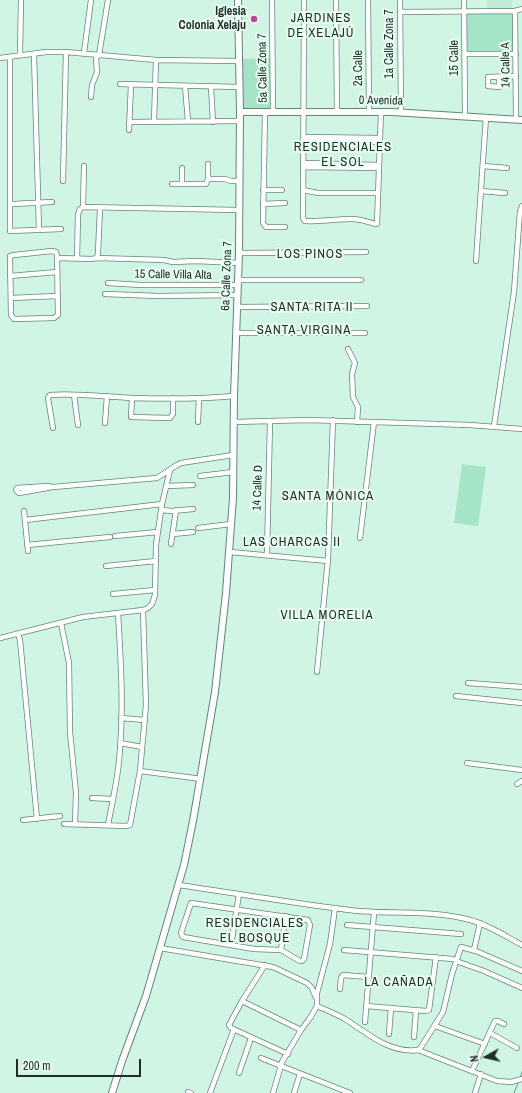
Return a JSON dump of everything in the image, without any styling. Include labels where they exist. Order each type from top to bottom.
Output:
[{"type":"street","points":[[20,0],[20,55]]},
{"type":"street","points":[[84,53],[91,0]]},
{"type":"street","points":[[91,97],[92,85],[97,72],[96,58],[99,55],[108,0]]},
{"type":"street","name":"6a Calle Zona 7","points":[[112,1093],[146,996],[178,885],[188,843],[215,692],[230,552],[233,472],[233,422],[239,263],[240,112],[238,0]]},
{"type":"street","name":"5a Calle Zona 7","points":[[272,0],[273,112]]},
{"type":"street","points":[[304,0],[304,220],[326,221],[338,219],[358,219],[377,224],[381,112]]},
{"type":"street","points":[[336,0],[338,112]]},
{"type":"street","name":"2a Calle","points":[[368,0],[369,112]]},
{"type":"street","name":"1a Calle Zona 7","points":[[400,0],[401,112]]},
{"type":"street","name":"15 Calle","points":[[464,0],[465,116]]},
{"type":"street","points":[[400,12],[515,11],[522,9]]},
{"type":"street","name":"14 Calle A","points":[[515,11],[516,76],[519,119]]},
{"type":"street","points":[[63,180],[66,52]]},
{"type":"street","points":[[0,58],[66,52],[156,60],[238,61]]},
{"type":"street","points":[[34,54],[39,230]]},
{"type":"street","points":[[465,54],[516,54]]},
{"type":"street","points":[[10,57],[10,231],[61,229]]},
{"type":"street","points":[[154,122],[156,60]]},
{"type":"street","points":[[499,77],[500,86],[488,86],[488,77],[516,76]]},
{"type":"street","points":[[120,84],[239,87]]},
{"type":"street","points":[[129,130],[131,85]]},
{"type":"street","points":[[185,86],[188,121]]},
{"type":"street","points":[[212,87],[213,122]]},
{"type":"street","name":"0 Avenida","points":[[240,112],[401,112],[519,119]]},
{"type":"street","points":[[265,112],[263,190],[264,226],[285,227]]},
{"type":"street","points":[[476,261],[486,117]]},
{"type":"street","points":[[130,122],[240,121]]},
{"type":"street","points":[[304,138],[380,140]]},
{"type":"street","points":[[172,184],[205,185],[208,179],[208,164]]},
{"type":"street","points":[[303,165],[379,167]]},
{"type":"street","points":[[77,259],[78,214],[80,209],[83,207],[84,166]]},
{"type":"street","points":[[482,166],[507,168]]},
{"type":"street","points":[[182,168],[182,184]]},
{"type":"street","points":[[208,179],[239,181]]},
{"type":"street","points":[[263,190],[282,190]]},
{"type":"street","points":[[303,190],[318,193],[378,193]]},
{"type":"street","points":[[481,191],[505,193]]},
{"type":"street","points":[[13,204],[52,202]]},
{"type":"street","points":[[263,204],[285,203]]},
{"type":"street","points":[[494,426],[514,292],[520,211],[522,206]]},
{"type":"street","points":[[83,207],[239,210]]},
{"type":"street","points":[[97,258],[100,208]]},
{"type":"street","points":[[53,251],[56,252],[57,258],[57,316],[54,318],[14,319],[12,316],[10,276],[10,258],[12,255],[53,251]]},
{"type":"street","points":[[239,253],[366,252]]},
{"type":"street","points":[[57,258],[239,263]]},
{"type":"street","points":[[10,276],[57,272]]},
{"type":"street","name":"15 Calle Villa Alta","points":[[108,283],[164,285],[361,280]]},
{"type":"street","points":[[105,294],[159,296],[238,295]]},
{"type":"street","points":[[11,298],[58,296]]},
{"type":"street","points":[[237,307],[366,306]]},
{"type":"street","points":[[236,333],[365,333]]},
{"type":"street","points":[[348,349],[355,363],[352,373],[352,381],[353,397],[358,406],[357,422]]},
{"type":"street","points":[[53,428],[48,396],[74,395],[132,398],[199,398],[234,396]]},
{"type":"street","points":[[74,395],[78,425]]},
{"type":"street","points":[[105,423],[107,396]]},
{"type":"street","points":[[132,398],[131,417],[170,418],[173,414],[173,398]]},
{"type":"street","points":[[198,422],[199,398]]},
{"type":"street","points":[[233,422],[333,420],[494,426],[522,429]]},
{"type":"street","points":[[316,672],[328,561],[333,420]]},
{"type":"street","name":"14 Calle D","points":[[267,555],[270,421]]},
{"type":"street","points":[[360,538],[374,422]]},
{"type":"street","points":[[53,488],[47,486],[18,488],[16,490],[18,493],[53,488],[157,478],[181,463],[233,455]]},
{"type":"street","points":[[0,638],[83,617],[143,610],[148,608],[152,604],[155,590],[158,532],[162,504],[170,470]]},
{"type":"street","points":[[200,476],[233,472]]},
{"type":"street","points":[[166,486],[193,485]]},
{"type":"street","points":[[25,520],[162,504]]},
{"type":"street","points":[[161,510],[193,509]]},
{"type":"street","points":[[171,544],[176,510]]},
{"type":"street","points":[[24,511],[28,551]]},
{"type":"street","points":[[198,528],[231,524]]},
{"type":"street","points":[[27,546],[158,532]]},
{"type":"street","points":[[173,534],[192,532]]},
{"type":"street","points":[[268,540],[309,543]]},
{"type":"street","points":[[230,552],[328,561]]},
{"type":"street","points":[[106,566],[156,561]]},
{"type":"street","points":[[112,594],[155,590]]},
{"type":"street","points":[[64,824],[127,826],[130,824],[140,771],[145,720],[146,694],[143,610]]},
{"type":"street","points":[[108,825],[116,780],[120,743],[121,673],[118,613]]},
{"type":"street","points":[[61,623],[69,663],[70,732],[76,793],[75,824]]},
{"type":"street","points":[[18,634],[21,648],[37,819]]},
{"type":"street","points":[[468,683],[522,687]]},
{"type":"street","points":[[456,696],[522,703]]},
{"type":"street","points":[[121,718],[145,720]]},
{"type":"street","points":[[120,743],[142,747]]},
{"type":"street","points":[[467,764],[522,770]]},
{"type":"street","points":[[140,771],[200,780]]},
{"type":"street","points":[[517,784],[522,781]]},
{"type":"street","points":[[92,798],[112,799]]},
{"type":"street","points":[[23,820],[60,816]]},
{"type":"street","points":[[178,885],[374,913],[464,918],[492,928],[522,946]]},
{"type":"street","points":[[231,945],[238,894]]},
{"type":"street","points":[[191,903],[286,916],[310,921],[304,959],[302,961],[280,950],[254,949],[183,937],[181,933],[191,903]]},
{"type":"street","points":[[316,1000],[330,944],[335,908]]},
{"type":"street","points":[[365,1022],[374,913]]},
{"type":"street","points":[[280,950],[286,916]]},
{"type":"street","points":[[474,950],[480,923]]},
{"type":"street","points":[[347,926],[461,934]]},
{"type":"street","points":[[418,1050],[422,1047],[444,1009],[454,960],[461,947],[474,950],[522,971]]},
{"type":"street","points":[[160,948],[273,967],[307,983],[312,988],[317,1006],[301,1030],[281,1066],[272,1093]]},
{"type":"street","points":[[344,950],[436,957],[454,960],[484,971],[522,988]]},
{"type":"street","points":[[366,1006],[429,1010],[436,957]]},
{"type":"street","points":[[265,965],[229,1024],[230,1027],[251,1038],[288,1054]]},
{"type":"street","points":[[340,989],[342,976],[369,977]]},
{"type":"street","points":[[242,1002],[301,1030]]},
{"type":"street","points":[[317,1006],[341,1017],[386,1045],[407,1050],[418,1050],[497,1081],[510,1082],[522,1079]]},
{"type":"street","points":[[389,1034],[391,1008]]},
{"type":"street","points":[[414,1037],[416,1010]]},
{"type":"street","points":[[472,1071],[496,1021],[504,1024]]},
{"type":"street","points":[[435,1026],[486,1044]]},
{"type":"street","points":[[210,1093],[234,1029]]},
{"type":"street","points":[[490,1033],[518,1048]]},
{"type":"street","points":[[239,1073],[251,1038]]},
{"type":"street","points":[[261,1058],[350,1093]]},
{"type":"street","points":[[294,1093],[300,1074]]},
{"type":"street","points":[[475,1093],[481,1074]]},
{"type":"shaded area","points":[[487,0],[512,0],[512,9],[487,9]]},
{"type":"shaded area","points":[[466,13],[513,13],[513,53],[466,53]]},
{"type":"shaded area","points":[[271,58],[272,109],[242,110],[242,59]]},
{"type":"shaded area","points":[[462,464],[486,467],[478,526],[454,523]]},
{"type":"waterway","points":[[520,1078],[522,1072]]},
{"type":"waterway","points":[[514,1093],[518,1083]]},
{"type":"place","name":"Iglesia Colonia Xelaju","points":[[254,19]]},
{"type":"district","name":"JARDINES DE XELAJÚ","points":[[321,26]]},
{"type":"district","name":"RESIDENCIALES EL SOL","points":[[343,156]]},
{"type":"district","name":"LOS PINOS","points":[[310,255]]},
{"type":"district","name":"SANTA RITA II","points":[[312,308]]},
{"type":"district","name":"SANTA VIRGINA","points":[[304,331]]},
{"type":"district","name":"SANTA MÓNICA","points":[[328,497]]},
{"type":"district","name":"LAS CHARCAS II","points":[[292,543]]},
{"type":"district","name":"VILLA MORELIA","points":[[327,616]]},
{"type":"district","name":"RESIDENCIALES EL BOSQUE","points":[[255,932]]},
{"type":"district","name":"LA CAÑADA","points":[[399,983]]}]
